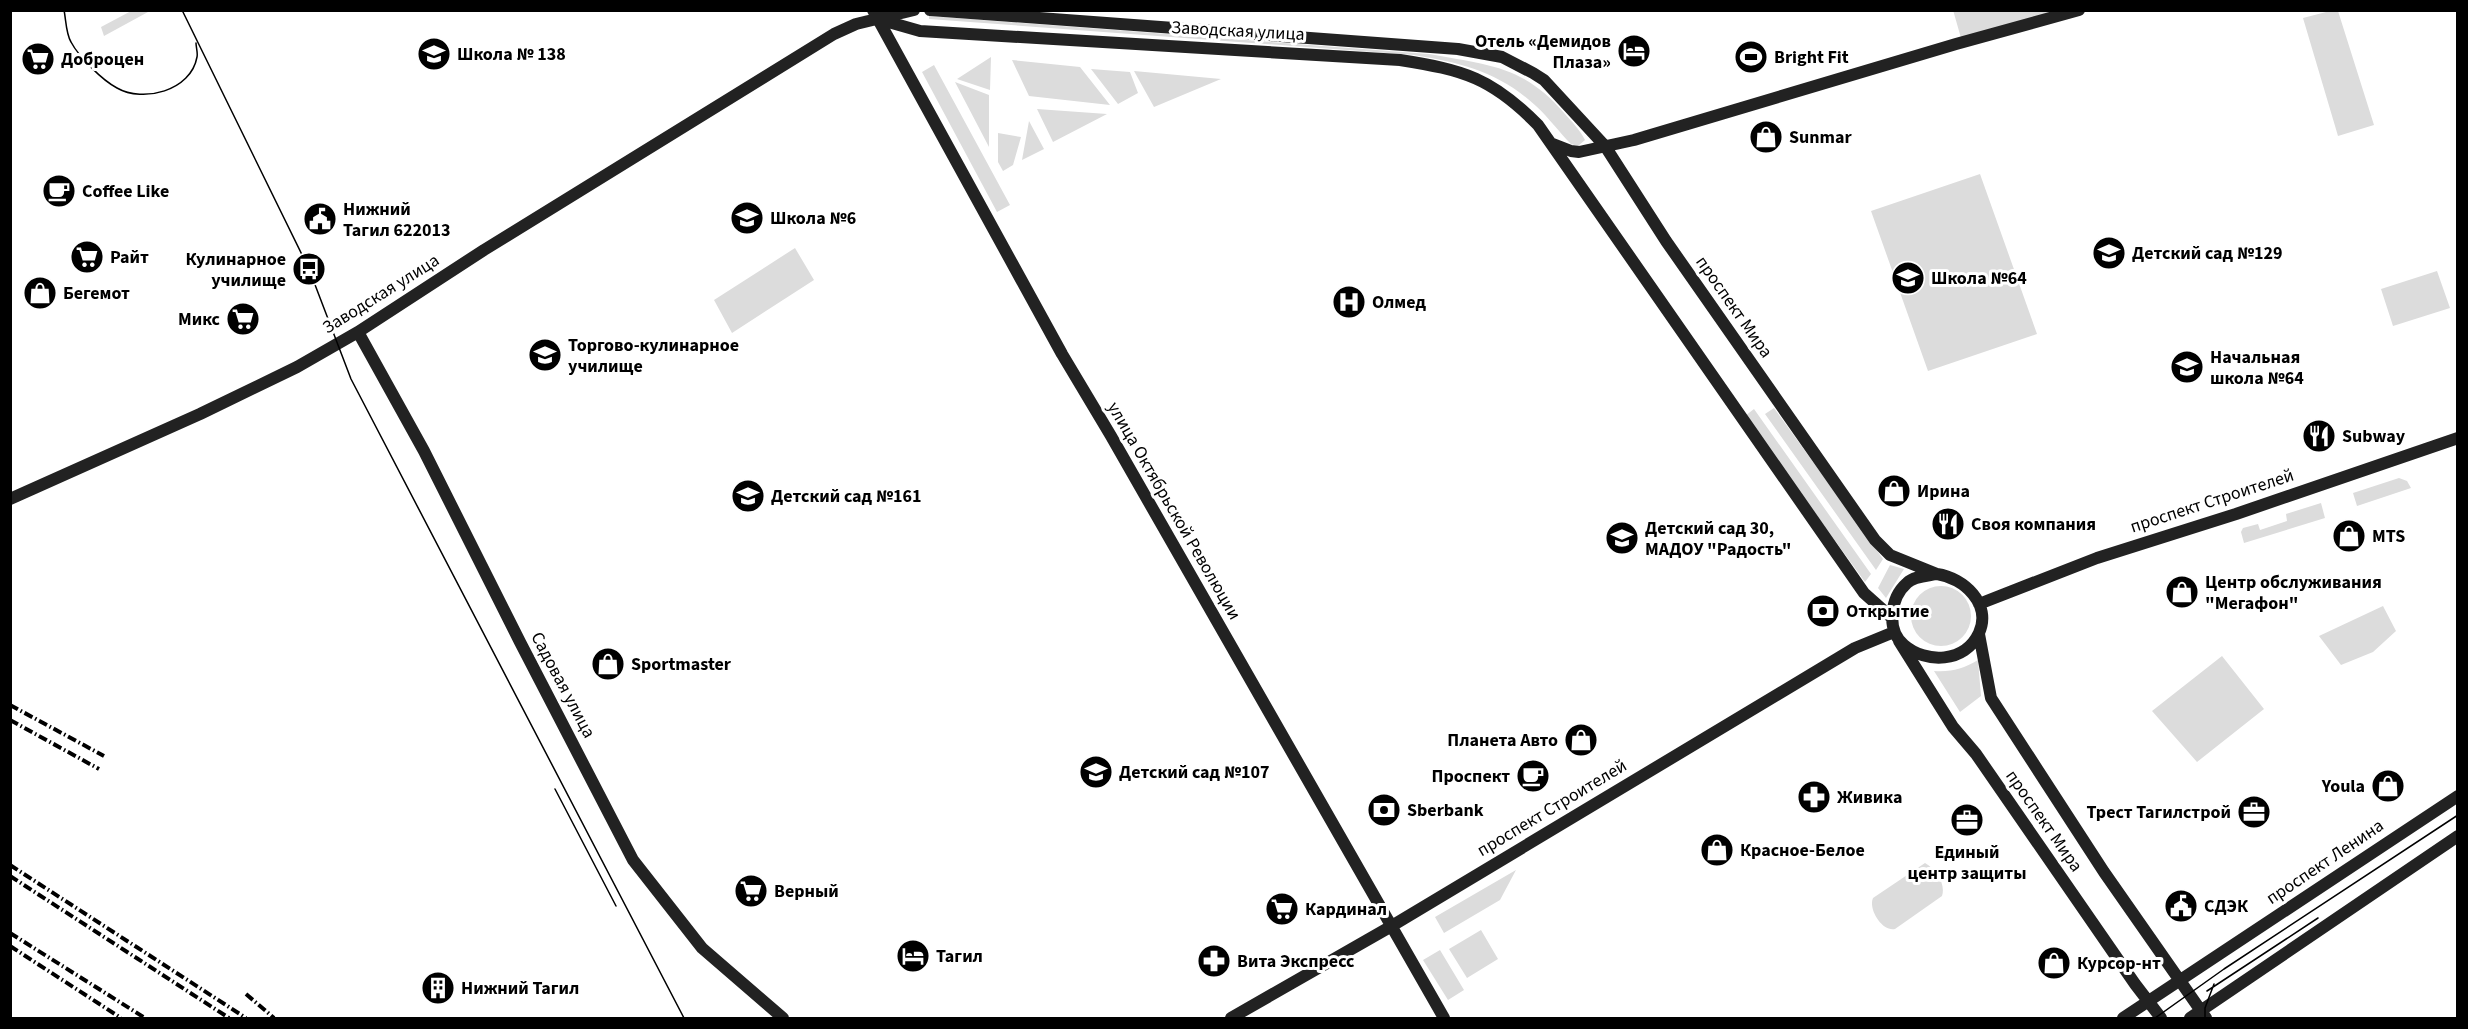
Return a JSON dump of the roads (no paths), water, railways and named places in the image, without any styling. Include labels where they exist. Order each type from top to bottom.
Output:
[{"type":"main road","name":"Заводская улица","points":[[10,499],[200,414],[297,367],[358,332],[483,249],[834,34],[876,15],[914,10]]},
{"type":"main road","name":"Заводская улица","points":[[930,10],[1458,49],[1502,57]]},
{"type":"main road","points":[[1552,144],[1579,152],[1634,140],[1956,44],[2079,10]]},
{"type":"main road","name":"Заводская улица","points":[[876,15],[920,31],[1400,60],[1443,67],[1478,79],[1516,103],[1538,124],[1552,144]]},
{"type":"main road","name":"улица Октябрьской Революции","points":[[876,15],[1056,344],[1444,1018]]},
{"type":"main road","name":"проспект Мира","points":[[1502,57],[1519,64],[1544,80],[1605,146],[1673,250],[1875,540],[1890,555],[1937,574]]},
{"type":"main road","points":[[1552,144],[1864,593],[1892,618]]},
{"type":"main road","name":"Садовая улица","points":[[358,332],[424,451],[633,860],[702,948],[783,1018]]},
{"type":"main road","name":"проспект Строителей","points":[[1979,604],[2097,558],[2236,514],[2457,438]]},
{"type":"main road","points":[[1937,574],[1956,580],[1970,589],[1979,604],[1982,615],[1979,634],[1970,645],[1954,655],[1941,659],[1926,658],[1912,652],[1897,637],[1892,618],[1893,602],[1907,582],[1922,576],[1937,574]]},
{"type":"main road","name":"проспект Мира","points":[[1979,634],[1991,698],[2104,872],[2203,1015]]},
{"type":"main road","name":"проспект Мира","points":[[1897,637],[1953,727],[1976,754],[2147,1001],[2162,1018]]},
{"type":"main road","name":"проспект Строителей","points":[[1231,1018],[1390,927],[1855,648],[1897,637]]},
{"type":"main road","name":"проспект Ленина","points":[[2123,1018],[2178,979],[2457,796]]},
{"type":"main road","points":[[2190,1018],[2203,1015],[2457,836]]},
{"type":"tram line","points":[[64,10],[69,39],[79,54],[105,80],[128,92],[152,94],[176,86],[193,69],[197,55],[196,43]]},
{"type":"tram line","points":[[182,10],[309,269],[351,379],[684,1018]]},
{"type":"tram line","points":[[555,789],[616,906]]},
{"type":"tram line","points":[[2155,1018],[2224,969],[2458,815]]},
{"type":"tram line","points":[[2207,991],[2318,918]]},
{"type":"tram line","points":[[2205,1018],[2205,1008],[2214,984]]},
{"type":"railway","points":[[10,705],[104,756]]},
{"type":"railway","points":[[10,720],[99,769]]},
{"type":"railway","points":[[10,865],[246,1018]]},
{"type":"railway","points":[[10,876],[229,1018]]},
{"type":"railway","points":[[10,933],[145,1018]]},
{"type":"railway","points":[[10,946],[121,1018]]},
{"type":"railway","points":[[246,994],[274,1018]]},
{"type":"place","name":"Отель «Демидов Плаза»","points":[[1634,51]]},
{"type":"place","name":"Школа № 138","points":[[434,54]]},
{"type":"place","name":"Bright Fit","points":[[1751,57]]},
{"type":"place","name":"Доброцен","points":[[38,59]]},
{"type":"place","name":"Sunmar","points":[[1766,137]]},
{"type":"place","name":"Coffee Like","points":[[59,191]]},
{"type":"place","name":"Школа №6","points":[[747,218]]},
{"type":"place","name":"Нижний Тагил 622013","points":[[320,219]]},
{"type":"place","name":"Детский сад №129","points":[[2109,253]]},
{"type":"place","name":"Райт","points":[[87,257]]},
{"type":"place","name":"Кулинарное училище","points":[[309,269]]},
{"type":"place","name":"Школа №64","points":[[1908,278]]},
{"type":"place","name":"Бегемот","points":[[40,293]]},
{"type":"place","name":"Олмед","points":[[1349,302]]},
{"type":"place","name":"Микс","points":[[243,319]]},
{"type":"place","name":"Торгово-кулинарное училище","points":[[545,355]]},
{"type":"place","name":"Начальная школа №64","points":[[2187,367]]},
{"type":"place","name":"Subway","points":[[2319,436]]},
{"type":"place","name":"Ирина","points":[[1894,491]]},
{"type":"place","name":"Детский сад №161","points":[[748,496]]},
{"type":"place","name":"Своя компания","points":[[1948,524]]},
{"type":"place","name":"MTS","points":[[2349,536]]},
{"type":"place","name":"Детский сад 30, МАДОУ \"Радость\"","points":[[1622,538]]},
{"type":"place","name":"Центр обслуживания \"Мегафон\"","points":[[2182,592]]},
{"type":"place","name":"Открытие","points":[[1823,611]]},
{"type":"place","name":"Sportmaster","points":[[608,664]]},
{"type":"place","name":"Планета Авто","points":[[1581,740]]},
{"type":"place","name":"Детский сад №107","points":[[1096,772]]},
{"type":"place","name":"Проспект","points":[[1533,776]]},
{"type":"place","name":"Youla","points":[[2388,786]]},
{"type":"place","name":"Живика","points":[[1814,797]]},
{"type":"place","name":"Sberbank","points":[[1384,810]]},
{"type":"place","name":"Трест Тагилстрой","points":[[2254,812]]},
{"type":"place","name":"Единый центр защиты","points":[[1967,820]]},
{"type":"place","name":"Красное-Белое","points":[[1717,850]]},
{"type":"place","name":"Верный","points":[[751,891]]},
{"type":"place","name":"СДЭК","points":[[2181,906]]},
{"type":"place","name":"Кардинал","points":[[1282,909]]},
{"type":"place","name":"Тагил","points":[[913,956]]},
{"type":"place","name":"Вита Экспресс","points":[[1214,961]]},
{"type":"place","name":"Курсор-нт","points":[[2054,963]]},
{"type":"place","name":"Нижний Тагил","points":[[438,988]]}]
